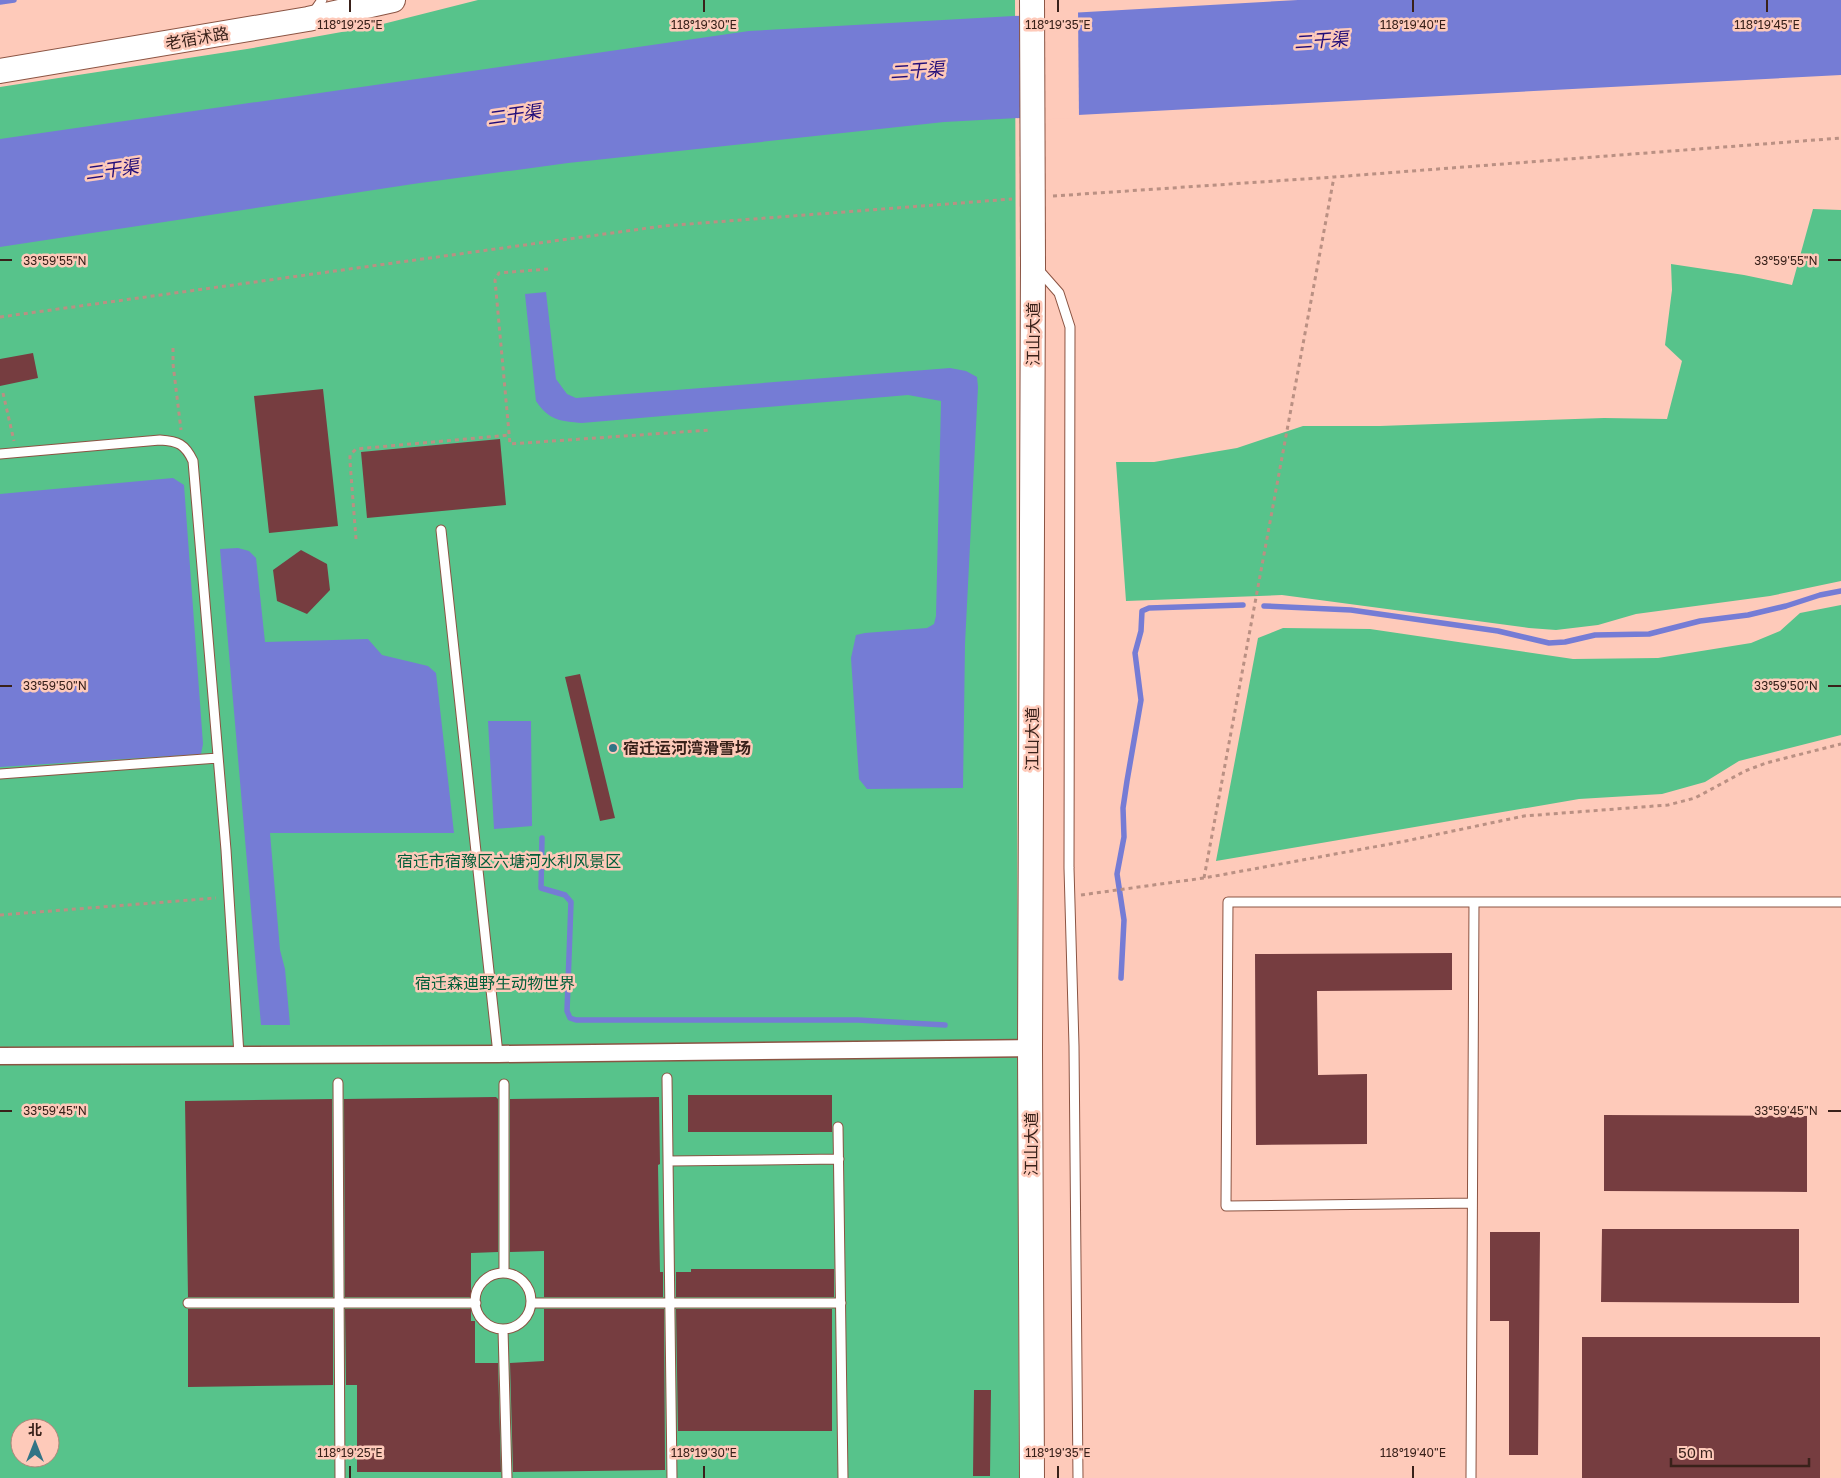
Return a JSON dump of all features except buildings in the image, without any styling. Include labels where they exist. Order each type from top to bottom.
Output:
[{"type":"main road","name":"老宿沭路","points":[[0,72],[308,20],[393,0]]},
{"type":"main road","name":"江山大道","points":[[1032,0],[1033,264],[1030,1048],[1032,1478]]},
{"type":"street","points":[[0,1056],[498,1054],[1030,1048]]},
{"type":"lane","points":[[308,20],[322,0]]},
{"type":"lane","points":[[1033,264],[1059,292],[1070,327],[1070,896],[1074,1046],[1078,1478]]},
{"type":"lane","points":[[0,454],[160,440],[174,441],[188,450],[192,461],[218,758],[239,1055]]},
{"type":"lane","points":[[441,530],[498,1054]]},
{"type":"lane","points":[[0,774],[218,758]]},
{"type":"lane","points":[[1472,1203],[1226,1206],[1228,902],[1841,902]]},
{"type":"lane","points":[[1471,1478],[1474,902]]},
{"type":"lane","points":[[666,1078],[672,1478]]},
{"type":"lane","points":[[338,1083],[340,1478]]},
{"type":"lane","points":[[504,1084],[504,1274]]},
{"type":"lane","points":[[838,1127],[844,1478]]},
{"type":"lane","points":[[668,1160],[839,1159]]},
{"type":"lane","points":[[504,1274],[517,1277],[524,1283],[529,1290],[531,1304],[526,1317],[520,1323],[512,1328],[503,1329],[486,1323],[479,1316],[476,1303],[478,1289],[483,1282],[491,1276],[504,1274]]},
{"type":"lane","points":[[188,1303],[476,1303]]},
{"type":"lane","points":[[531,1304],[841,1304]]},
{"type":"lane","points":[[503,1329],[507,1478]]},
{"type":"path","points":[[1047,196],[1334,178],[1841,138]]},
{"type":"path","points":[[1204,878],[1334,178]]},
{"type":"path","points":[[0,317],[663,226],[1018,199]]},
{"type":"path","points":[[548,269],[499,273],[495,280],[510,444],[710,430]]},
{"type":"path","points":[[173,348],[182,445]]},
{"type":"path","points":[[3,393],[16,453]]},
{"type":"path","points":[[356,539],[350,455],[356,449],[510,435]]},
{"type":"path","points":[[1070,896],[1204,878],[1402,842],[1524,816],[1668,805],[1696,798],[1745,771],[1766,763],[1841,744]]},
{"type":"path","points":[[0,915],[229,897]]},
{"type":"green space","name":"宿迁市宿豫区六塘河水利风景区","points":[[478,0],[1015,0],[1019,1478],[0,1478],[0,87],[247,49],[375,26]]},
{"type":"green space","points":[[1813,209],[1841,210],[1841,581],[1770,596],[1636,614],[1598,625],[1556,630],[1282,595],[1126,601],[1116,462],[1154,462],[1237,448],[1303,426],[1380,426],[1604,418],[1667,419],[1682,361],[1665,345],[1672,290],[1671,264],[1744,275],[1792,285]]},
{"type":"green space","points":[[1841,605],[1841,735],[1739,761],[1705,782],[1662,794],[1579,799],[1216,861],[1258,638],[1283,628],[1370,629],[1573,659],[1658,658],[1751,643],[1780,631],[1800,613]]},
{"type":"water","name":"二干渠","points":[[1298,0],[1841,0],[1841,75],[944,122],[568,163],[413,184],[0,247],[0,139],[749,31]]},
{"type":"water","points":[[546,292],[556,379],[567,394],[576,398],[950,368],[966,371],[977,377],[965,644],[963,788],[867,789],[859,779],[851,658],[856,635],[927,628],[934,624],[936,616],[941,401],[908,395],[582,423],[556,419],[546,413],[536,401],[525,294]]},
{"type":"water","points":[[173,478],[184,485],[203,744],[201,754],[0,767],[0,494]]},
{"type":"water","points":[[238,548],[249,551],[256,558],[265,642],[368,639],[382,655],[428,666],[436,673],[454,833],[270,833],[280,950],[285,969],[290,1025],[261,1025],[220,549]]},
{"type":"water","points":[[488,721],[531,721],[532,826],[494,829]]},
{"type":"pier","points":[[1078,10],[1079,118],[1025,120],[1024,13]]},
{"type":"waterway","points":[[0,2],[14,0]]},
{"type":"waterway","points":[[1264,606],[1351,610],[1498,631],[1549,643],[1565,642],[1595,635],[1649,634],[1700,621],[1748,615],[1841,591]]},
{"type":"waterway","points":[[1121,978],[1124,920],[1117,874],[1124,837],[1123,808],[1141,700],[1135,653],[1141,631],[1142,611],[1149,608],[1243,605]]},
{"type":"waterway","points":[[542,838],[541,888],[565,895],[571,902],[567,1011],[570,1018],[576,1020],[858,1020],[945,1025]]},
{"type":"place","name":"宿迁运河湾滑雪场","points":[[613,748]]},
{"type":"park label","name":"宿迁森迪野生动物世界","points":[[495,983]]}]
